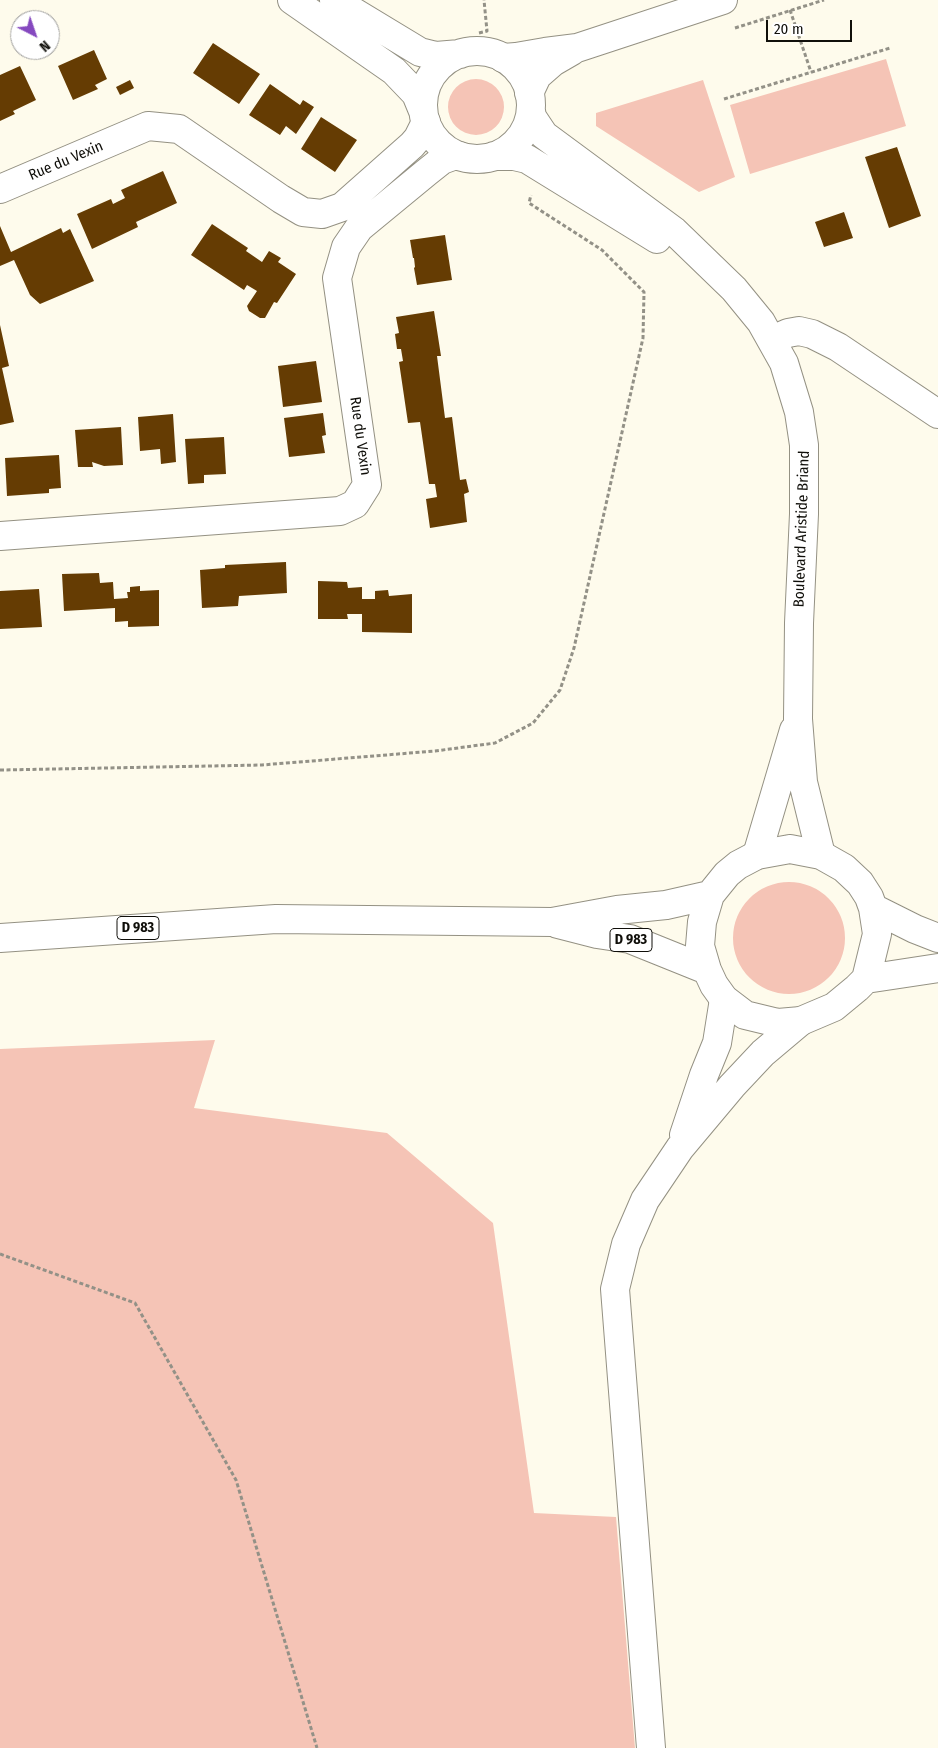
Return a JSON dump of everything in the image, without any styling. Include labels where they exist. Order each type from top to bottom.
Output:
[{"type":"main road","points":[[292,0],[394,71],[416,94],[431,133],[438,143],[459,156],[482,158],[494,156],[505,150],[522,134],[528,123],[530,102],[537,76],[577,48]]},
{"type":"main road","points":[[334,0],[420,52],[436,56],[460,54]]},
{"type":"main road","points":[[503,58],[516,58],[577,48],[723,0]]},
{"type":"main road","points":[[425,116],[425,93],[431,76],[449,59],[471,51],[483,51],[503,58],[515,67],[523,76],[530,102]]},
{"type":"main road","name":"Boulevard Aristide Briand","points":[[530,102],[532,117],[544,135],[674,231],[719,274],[750,306],[784,363],[792,387],[804,445],[804,514],[799,623],[798,719],[803,782],[821,856]]},
{"type":"main road","name":"Rue du Vexin","points":[[0,189],[148,126],[179,128],[281,199],[304,212],[322,214],[342,208],[412,145],[418,138],[425,116]]},
{"type":"main road","name":"Rue du Vexin","points":[[0,536],[340,511],[355,504],[367,485],[338,278],[346,247],[359,228],[427,172],[442,160],[459,156]]},
{"type":"main road","name":"Boulevard Aristide Briand","points":[[494,156],[521,157],[543,168],[664,243],[719,274]]},
{"type":"main road","points":[[772,340],[788,333],[799,331],[812,334],[838,347],[938,414]]},
{"type":"main road","name":"Boulevard Aristide Briand","points":[[757,856],[798,719]]},
{"type":"main road","points":[[651,1748],[615,1290],[626,1244],[645,1200],[680,1148],[763,1054],[801,1021],[834,1006],[866,979],[877,934],[873,908],[869,897],[860,883],[844,868],[821,856],[790,849],[757,856],[738,864],[727,874],[710,895],[702,922],[700,946],[707,970],[714,985],[724,999],[745,1015],[778,1023],[801,1021]]},
{"type":"main road","name":"D 983","points":[[0,938],[276,919],[552,922],[617,910],[666,905],[710,895]]},
{"type":"main road","points":[[873,908],[914,930],[938,938]]},
{"type":"main road","name":"D 983","points":[[552,922],[597,934],[630,939],[707,970]]},
{"type":"main road","points":[[866,979],[938,968]]},
{"type":"main road","points":[[680,1148],[704,1075],[718,1043],[724,999]]},
{"type":"path","points":[[729,30],[824,0]]},
{"type":"path","points":[[790,10],[811,72]]},
{"type":"path","points":[[724,99],[890,48]]},
{"type":"path","points":[[0,770],[262,765],[425,752],[495,743],[533,723],[560,690],[574,648],[643,338],[644,292],[602,250],[529,203],[535,177],[543,168]]},
{"type":"path","points":[[0,1254],[135,1302],[236,1480],[317,1748]]},
{"type":"shaded area","points":[[886,59],[906,126],[750,174],[730,105]]},
{"type":"shaded area","points":[[476,79],[487,81],[496,87],[502,96],[504,107],[502,118],[496,127],[487,133],[476,135],[465,133],[456,127],[450,118],[448,107],[450,96],[456,87],[465,81]]},
{"type":"shaded area","points":[[703,80],[735,177],[699,192],[596,126],[596,113]]},
{"type":"shaded area","points":[[789,882],[811,886],[829,898],[841,916],[845,938],[841,960],[829,978],[811,990],[789,994],[767,990],[749,978],[737,960],[733,938],[737,916],[749,898],[767,886]]},
{"type":"shaded area","points":[[215,1040],[194,1108],[387,1133],[493,1223],[534,1513],[616,1517],[635,1748],[0,1748],[0,1049]]},
{"type":"building","points":[[213,43],[260,74],[239,104],[193,73]]},
{"type":"building","points":[[94,50],[107,79],[95,85],[98,89],[73,100],[58,66]]},
{"type":"building","points":[[20,66],[36,100],[13,111],[15,114],[0,121],[0,75]]},
{"type":"building","points":[[130,80],[134,88],[120,95],[116,87]]},
{"type":"building","points":[[270,84],[300,105],[303,100],[314,107],[296,134],[286,126],[280,135],[249,115]]},
{"type":"building","points":[[321,117],[357,140],[335,172],[301,149]]},
{"type":"building","points":[[897,147],[921,216],[889,228],[865,157]]},
{"type":"building","points":[[163,171],[177,203],[136,222],[138,227],[92,249],[77,214],[111,199],[113,204],[125,198],[121,190]]},
{"type":"building","points":[[844,212],[853,238],[824,247],[815,222]]},
{"type":"building","points":[[212,224],[248,248],[246,251],[262,262],[269,251],[281,258],[278,262],[296,274],[277,303],[274,302],[265,318],[260,318],[249,311],[247,306],[257,291],[247,285],[244,290],[191,255]]},
{"type":"building","points":[[0,226],[11,252],[61,228],[63,233],[70,229],[94,281],[40,304],[30,295],[14,260],[0,266]]},
{"type":"building","points":[[445,235],[452,280],[417,285],[410,240]]},
{"type":"building","points":[[434,311],[441,356],[437,356],[445,418],[452,417],[460,480],[466,479],[469,492],[464,494],[467,522],[430,528],[426,499],[437,497],[435,484],[429,484],[420,422],[408,423],[399,362],[403,361],[401,349],[397,349],[395,334],[399,333],[396,317]]},
{"type":"building","points":[[0,325],[9,366],[2,368],[14,422],[0,425]]},
{"type":"building","points":[[316,361],[322,402],[283,407],[278,366]]},
{"type":"building","points":[[323,413],[326,435],[322,436],[325,453],[289,457],[284,418]]},
{"type":"building","points":[[173,414],[176,462],[161,464],[160,449],[140,451],[138,417]]},
{"type":"building","points":[[121,427],[123,465],[104,466],[92,462],[93,467],[78,467],[75,430]]},
{"type":"building","points":[[224,437],[226,474],[204,475],[204,483],[188,484],[185,439]]},
{"type":"building","points":[[59,455],[61,488],[49,489],[49,493],[7,496],[5,458]]},
{"type":"building","points":[[286,562],[287,593],[239,596],[238,606],[202,608],[200,570],[225,568],[225,565]]},
{"type":"building","points":[[99,573],[100,583],[113,582],[114,599],[128,598],[127,592],[130,592],[130,587],[140,586],[140,591],[159,590],[159,626],[128,627],[128,621],[115,622],[115,608],[64,611],[62,574]]},
{"type":"building","points":[[318,581],[347,582],[348,588],[362,587],[362,599],[375,599],[375,591],[388,590],[389,596],[412,594],[412,633],[362,632],[362,614],[347,614],[348,619],[318,619]]},
{"type":"building","points":[[39,589],[42,627],[0,629],[0,591]]}]
